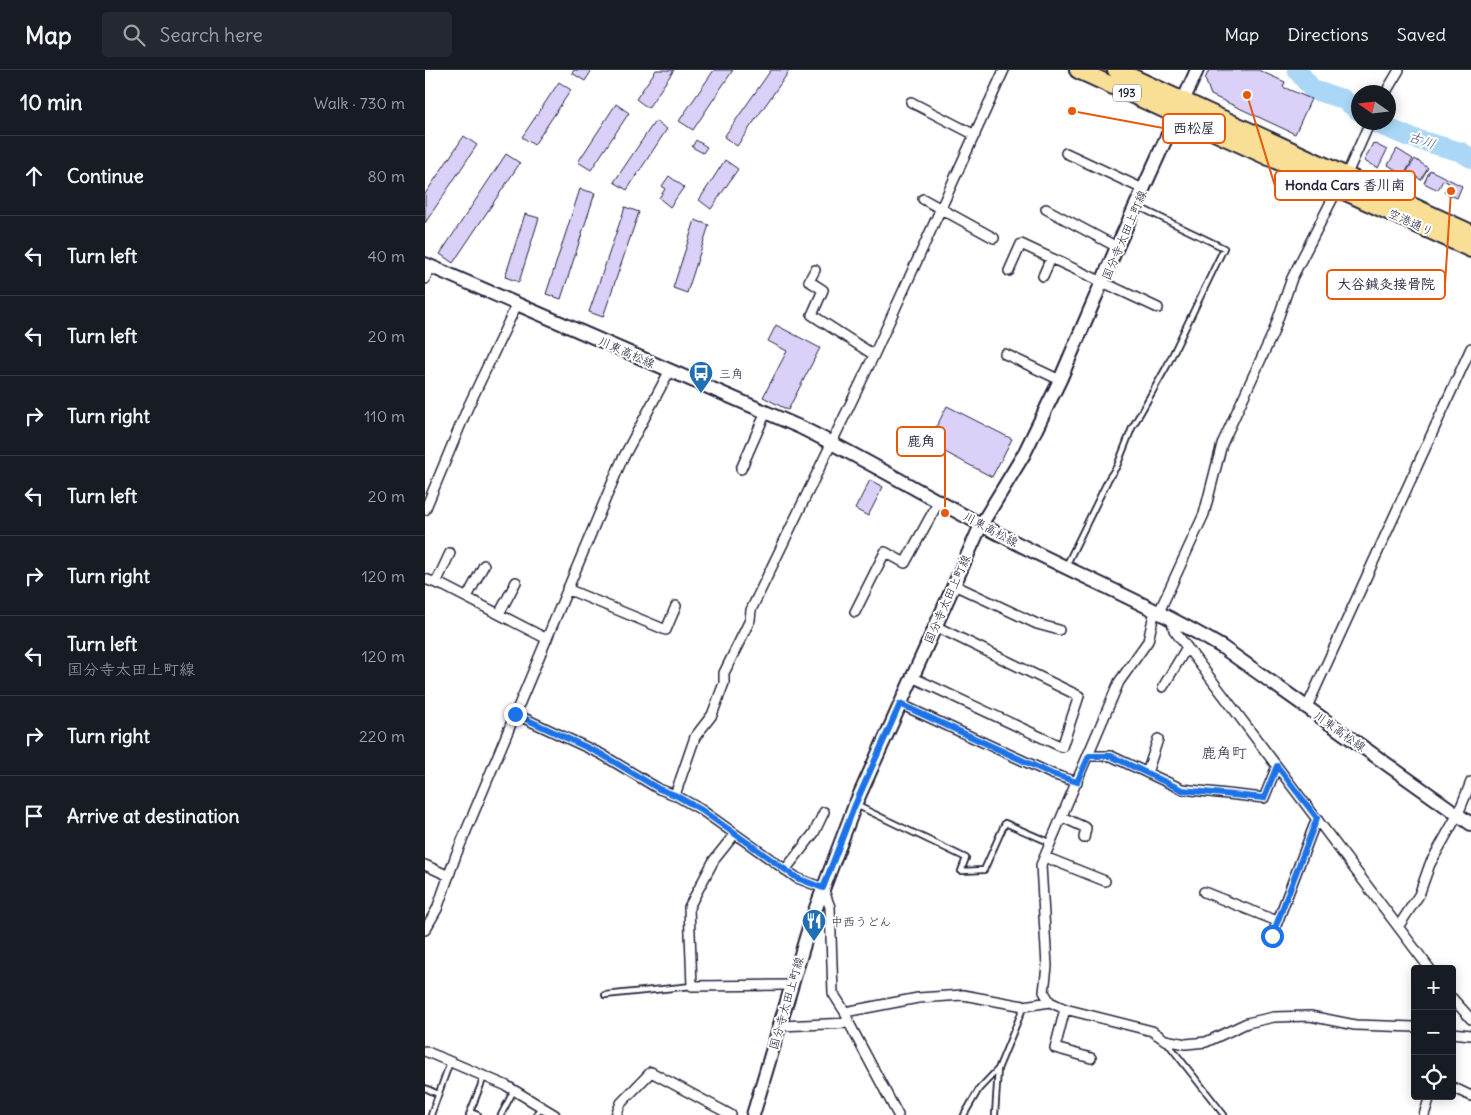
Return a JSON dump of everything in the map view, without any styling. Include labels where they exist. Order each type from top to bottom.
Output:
[{"type":"highway","name":"空港通り","points":[[1077,70],[1180,108],[1342,182],[1471,249]]},
{"type":"highway","name":"空港通り","points":[[1116,70],[1180,108]]},
{"type":"highway","name":"空港通り","points":[[1342,182],[1471,233]]},
{"type":"main road","name":"国分寺太田上町線","points":[[753,1115],[823,888],[855,805],[981,525],[1024,454],[1060,380],[1117,247],[1197,70]]},
{"type":"main road","name":"川東高松線","points":[[427,265],[833,443],[981,525],[1162,614],[1222,647],[1471,824]]},
{"type":"street","points":[[675,795],[695,737],[712,716],[724,683],[724,673],[750,620],[751,610],[833,443],[975,136],[1003,70]]},
{"type":"street","points":[[1390,85],[1399,70]]},
{"type":"street","points":[[911,102],[975,136]]},
{"type":"street","points":[[1050,1002],[1044,992],[1047,966],[1040,878],[1041,865],[1119,682],[1148,641],[1162,614],[1204,514],[1222,444],[1273,333],[1291,278],[1342,182],[1367,130]]},
{"type":"street","points":[[1066,153],[1143,189]]},
{"type":"street","points":[[923,199],[994,238]]},
{"type":"street","points":[[1046,209],[1117,247]]},
{"type":"street","points":[[1009,271],[1021,244],[1158,308]]},
{"type":"street","points":[[1043,276],[1051,258]]},
{"type":"street","points":[[425,279],[427,265]]},
{"type":"street","points":[[815,270],[809,281],[823,290],[812,315],[874,355]]},
{"type":"street","points":[[425,510],[468,407],[517,304]]},
{"type":"street","points":[[1307,707],[1471,348]]},
{"type":"street","points":[[1005,354],[1060,380]]},
{"type":"street","points":[[425,930],[437,909],[515,714],[621,462],[669,370]]},
{"type":"street","points":[[741,469],[766,412]]},
{"type":"street","points":[[855,612],[885,552],[905,563],[939,501]]},
{"type":"street","points":[[436,583],[451,553]]},
{"type":"street","points":[[467,598],[484,565]]},
{"type":"street","points":[[425,579],[547,639]]},
{"type":"street","points":[[499,614],[516,582]]},
{"type":"street","points":[[954,585],[1037,624],[1059,630]]},
{"type":"street","points":[[567,589],[666,630],[676,606]]},
{"type":"street","points":[[1162,614],[1426,965]]},
{"type":"street","points":[[912,677],[1062,747],[1079,696],[935,626]]},
{"type":"street","points":[[1163,687],[1187,647]]},
{"type":"street","points":[[900,704],[1052,774],[1077,782]]},
{"type":"street","points":[[515,714],[601,754],[659,789],[675,795],[700,809],[797,878],[823,888],[830,907],[833,994],[845,1012],[898,1115]]},
{"type":"street","points":[[1147,773],[1158,739]]},
{"type":"street","points":[[1089,756],[1111,756],[1182,790],[1264,798],[1277,766]]},
{"type":"street","points":[[1398,927],[1419,895],[1430,864],[1458,814],[1471,782]]},
{"type":"street","points":[[785,870],[814,833],[824,812]]},
{"type":"street","points":[[1062,817],[1086,828],[1084,838]]},
{"type":"street","points":[[1272,936],[1317,818]]},
{"type":"street","points":[[734,835],[714,860],[689,907],[692,986],[792,985]]},
{"type":"street","points":[[1045,857],[1105,881]]},
{"type":"street","points":[[425,865],[449,876]]},
{"type":"street","points":[[1204,892],[1277,921]]},
{"type":"street","points":[[845,1012],[918,998],[963,995],[1023,1006],[1050,1002],[1065,1009],[1152,1031],[1165,1040],[1187,1044],[1207,1042],[1247,1023],[1274,1017],[1311,1016],[1355,1025],[1411,1028]]},
{"type":"street","points":[[1456,1002],[1471,1018]]},
{"type":"street","points":[[1065,1009],[1055,1048],[1091,1058]]},
{"type":"street","points":[[780,1026],[849,1023]]},
{"type":"street","points":[[1456,1034],[1471,1036]]},
{"type":"street","points":[[425,1051],[514,1090],[555,1115]]},
{"type":"street","points":[[616,1115],[621,1103],[651,1072],[731,1115]]},
{"type":"street","points":[[1456,1089],[1471,1096]]},
{"type":"street","points":[[1424,1115],[1429,1100]]},
{"type":"lane","points":[[1066,567],[1092,511],[1117,466],[1135,421],[1167,366],[1225,248],[1136,206]]},
{"type":"lane","points":[[855,805],[965,858],[961,871],[984,870],[1005,823],[1051,843]]},
{"type":"lane","points":[[605,995],[692,986]]},
{"type":"lane","points":[[995,1115],[998,1069],[1023,1006]]},
{"type":"lane","points":[[1165,1040],[1224,1115]]},
{"type":"lane","points":[[431,1115],[450,1062]]},
{"type":"lane","points":[[964,1115],[979,1089],[998,1069]]},
{"type":"lane","points":[[478,1115],[470,1113],[484,1076]]},
{"type":"lane","points":[[425,1088],[438,1094]]},
{"type":"lane","points":[[501,1115],[514,1090]]},
{"type":"lane","points":[[536,1115],[541,1106]]},
{"type":"building","points":[[574,70],[592,70],[585,81],[572,73]]},
{"type":"building","points":[[656,70],[674,70],[648,108],[636,99]]},
{"type":"building","points":[[714,70],[733,70],[693,130],[679,121]]},
{"type":"building","points":[[771,70],[790,70],[737,146],[724,137]]},
{"type":"building","points":[[1209,70],[1258,70],[1285,82],[1283,87],[1311,99],[1295,134],[1211,95],[1205,79]]},
{"type":"building","points":[[559,82],[571,90],[534,145],[522,137]]},
{"type":"building","points":[[616,104],[629,113],[591,170],[578,162]]},
{"type":"building","points":[[655,121],[667,129],[627,190],[614,182]]},
{"type":"building","points":[[464,136],[477,145],[425,223],[425,194]]},
{"type":"building","points":[[696,140],[707,147],[703,153],[692,147]]},
{"type":"building","points":[[1373,143],[1387,150],[1378,168],[1364,161]]},
{"type":"building","points":[[1397,149],[1413,159],[1404,175],[1388,165]]},
{"type":"building","points":[[506,154],[520,163],[453,263],[440,254]]},
{"type":"building","points":[[1415,159],[1428,168],[1421,180],[1415,176],[1412,181],[1404,176]]},
{"type":"building","points":[[725,160],[738,169],[711,209],[699,200]]},
{"type":"building","points":[[1430,170],[1462,186],[1457,198],[1444,192],[1449,183],[1443,180],[1438,190],[1424,183]]},
{"type":"building","points":[[669,176],[684,187],[670,207],[659,198],[665,189],[662,186]]},
{"type":"building","points":[[580,189],[595,193],[561,299],[546,294]]},
{"type":"building","points":[[625,207],[639,212],[603,317],[589,312]]},
{"type":"building","points":[[525,214],[539,218],[519,282],[505,277]]},
{"type":"building","points":[[695,220],[709,225],[687,293],[673,288]]},
{"type":"building","points":[[776,325],[820,348],[788,410],[763,397],[787,351],[768,341]]},
{"type":"building","points":[[947,406],[1012,439],[992,477],[928,443]]},
{"type":"building","points":[[870,480],[883,487],[868,516],[855,509]]},
{"type":"waterway","name":"古川","points":[[1297,70],[1313,90],[1343,99],[1351,105]]},
{"type":"waterway","name":"古川","points":[[1392,130],[1409,137],[1461,152],[1471,158]]},
{"type":"place","name":"Honda Cars 香川南","points":[[1247,95]]},
{"type":"place","name":"西松屋","points":[[1072,111]]},
{"type":"place","name":"大谷鍼灸接骨院","points":[[1451,191]]},
{"type":"place","name":"三角","points":[[701,394]]},
{"type":"place","name":"鹿角","points":[[945,513]]},
{"type":"place","name":"中西うどん","points":[[814,942]]},
{"type":"district","name":"鹿角町","points":[[1224,752]]},
{"type":"route","points":[[515,714],[601,754],[659,789],[675,795],[700,809],[721,826],[797,878],[823,888],[855,805],[900,704],[1052,774],[1077,782],[1089,756],[1111,756],[1182,790],[1264,798],[1277,766],[1317,818],[1272,936]]}]
